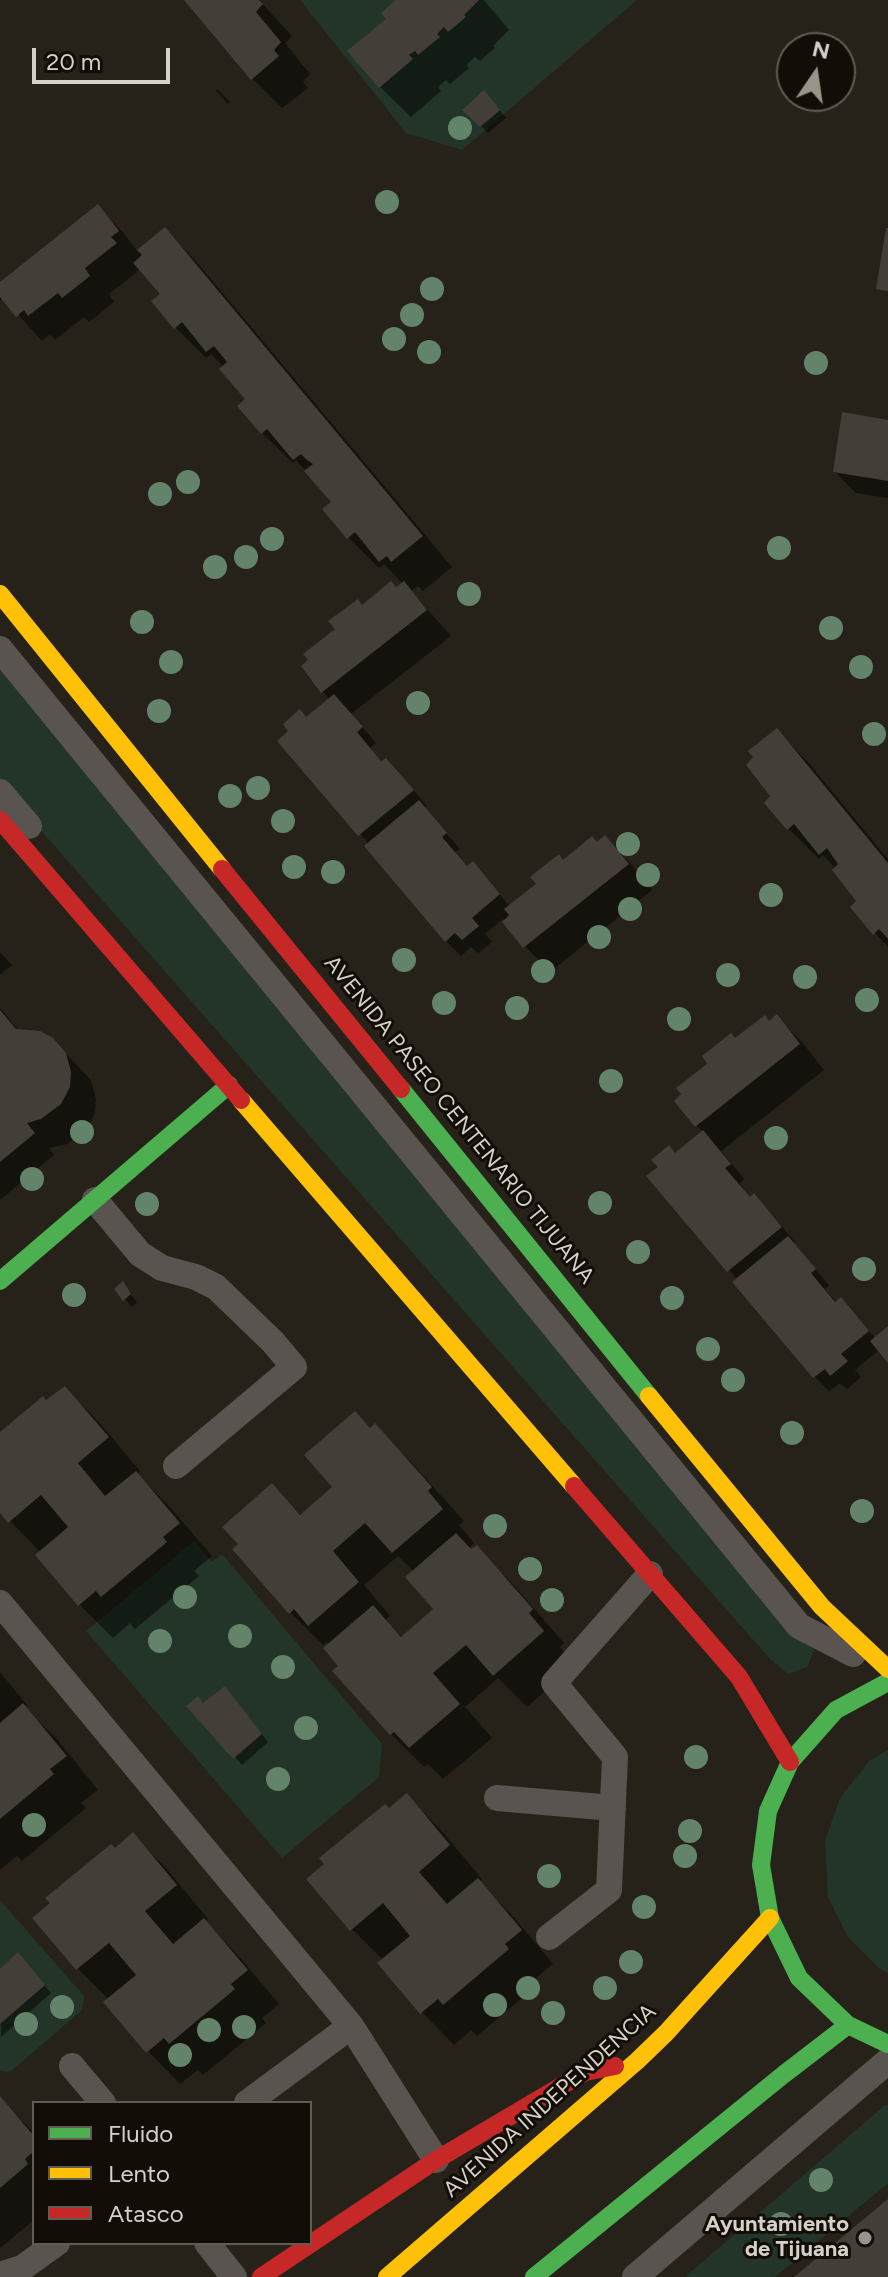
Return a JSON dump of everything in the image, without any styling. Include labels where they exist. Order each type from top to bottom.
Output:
[{"type":"main road","name":"AVENIDA PASEO CENTENARIO TIJUANA","points":[[0,594],[789,1567],[822,1607],[888,1671]]},
{"type":"main road","points":[[0,820],[739,1677],[790,1762]]},
{"type":"main road","points":[[0,1281],[229,1085]]},
{"type":"main road","points":[[888,1682],[836,1710],[790,1762],[768,1811],[761,1865],[770,1918],[799,1978],[848,2025],[888,2044]]},
{"type":"main road","name":"AVENIDA INDEPENDENCIA","points":[[387,2277],[637,2061],[770,1918]]},
{"type":"main road","points":[[534,2277],[848,2025]]},
{"type":"main road","points":[[312,2243],[436,2160],[585,2072],[637,2061]]},
{"type":"main road","points":[[261,2277],[309,2245]]},
{"type":"lane","points":[[0,649],[799,1626],[888,1671]]},
{"type":"lane","points":[[0,792],[754,1665],[790,1762]]},
{"type":"lane","points":[[95,1200],[140,1254],[162,1268],[196,1277],[216,1287],[273,1342],[294,1367],[176,1466]]},
{"type":"lane","points":[[549,1937],[609,1890],[615,1757],[554,1683],[650,1574]]},
{"type":"lane","points":[[0,1603],[351,2026],[436,2160]]},
{"type":"lane","points":[[497,1798],[613,1808]]},
{"type":"lane","points":[[250,2101],[351,2026]]},
{"type":"lane","points":[[635,2277],[888,2061]]},
{"type":"lane","points":[[72,2066],[101,2101]]},
{"type":"lane","points":[[0,2275],[22,2268],[54,2245]]},
{"type":"lane","points":[[209,2245],[234,2277]]},
{"type":"green space","points":[[300,0],[637,0],[462,150],[406,133]]},
{"type":"green space","points":[[0,653],[815,1648],[807,1667],[788,1674],[770,1659],[0,784]]},
{"type":"green space","points":[[194,1541],[212,1562],[222,1554],[382,1744],[379,1777],[282,1858],[86,1631]]},
{"type":"green space","points":[[888,1750],[888,1973],[848,1937],[828,1897],[825,1841],[840,1798],[870,1760]]},
{"type":"green space","points":[[0,1900],[84,1996],[82,2010],[10,2072],[0,2071]]},
{"type":"green space","points":[[888,2105],[888,2183],[775,2277],[685,2277]]},
{"type":"building","points":[[184,0],[259,0],[263,4],[256,12],[281,42],[274,50],[279,56],[251,80]]},
{"type":"building","points":[[396,0],[479,0],[464,15],[466,17],[448,32],[444,27],[437,34],[440,37],[418,55],[415,51],[409,55],[413,59],[379,88],[347,51],[386,19],[381,13]]},
{"type":"building","points":[[484,90],[500,110],[480,127],[462,110]]},
{"type":"building","points":[[98,204],[119,231],[111,237],[117,243],[85,268],[90,276],[62,298],[58,293],[28,316],[24,310],[16,317],[0,297],[0,282]]},
{"type":"building","points":[[165,227],[423,536],[391,562],[387,556],[379,562],[355,532],[347,539],[322,509],[331,502],[304,471],[313,464],[301,454],[293,460],[267,429],[261,434],[237,406],[245,399],[219,369],[227,362],[214,346],[206,352],[182,322],[174,329],[151,301],[160,294],[133,263],[142,255],[137,250]]},
{"type":"building","points":[[888,228],[888,291],[876,289]]},
{"type":"building","points":[[842,412],[888,420],[888,481],[833,472]]},
{"type":"building","points":[[391,581],[396,587],[404,581],[427,610],[321,693],[301,666],[308,660],[303,654],[335,629],[328,621],[358,599],[362,605]]},
{"type":"building","points":[[334,694],[363,727],[357,732],[381,761],[386,758],[414,790],[358,836],[277,741],[288,731],[283,724],[300,709],[306,717]]},
{"type":"building","points":[[777,728],[888,863],[888,939],[879,929],[873,935],[850,907],[856,901],[832,870],[838,864],[827,848],[819,855],[794,824],[787,830],[764,803],[770,796],[746,765],[753,757],[748,751]]},
{"type":"building","points":[[419,800],[447,833],[442,837],[467,866],[473,861],[500,894],[472,918],[479,926],[462,940],[455,933],[445,942],[364,846]]},
{"type":"building","points":[[605,835],[629,864],[523,948],[502,922],[509,915],[504,909],[536,884],[530,877],[559,854],[563,860],[592,836],[597,842]]},
{"type":"building","points":[[0,1010],[16,1029],[40,1031],[53,1038],[66,1053],[71,1072],[70,1087],[61,1104],[41,1119],[27,1123],[35,1133],[0,1162]]},
{"type":"building","points":[[777,1014],[800,1044],[695,1127],[674,1101],[681,1094],[676,1088],[707,1064],[702,1056],[731,1033],[735,1038],[765,1015],[769,1021]]},
{"type":"building","points":[[703,1130],[731,1164],[725,1168],[750,1197],[754,1193],[782,1227],[727,1272],[646,1176],[658,1167],[651,1160],[669,1145],[675,1153]]},
{"type":"building","points":[[788,1236],[816,1269],[811,1273],[835,1302],[841,1297],[869,1331],[841,1354],[848,1361],[830,1376],[825,1369],[813,1378],[732,1282]]},
{"type":"building","points":[[123,1281],[131,1294],[123,1301],[114,1289]]},
{"type":"building","points":[[888,1326],[888,1363],[870,1341]]},
{"type":"building","points":[[65,1386],[109,1437],[78,1463],[105,1496],[136,1471],[180,1523],[163,1537],[167,1542],[101,1597],[96,1591],[78,1606],[35,1555],[68,1527],[41,1495],[8,1523],[0,1513],[0,1432],[43,1396],[46,1400]]},
{"type":"building","points":[[355,1411],[370,1428],[375,1423],[432,1487],[428,1491],[443,1509],[392,1553],[365,1523],[333,1551],[359,1582],[308,1626],[294,1609],[289,1614],[232,1549],[238,1544],[222,1527],[272,1483],[300,1515],[332,1487],[304,1455]]},
{"type":"building","points":[[456,1533],[471,1549],[477,1545],[533,1609],[529,1613],[544,1631],[493,1676],[466,1645],[433,1673],[460,1704],[409,1748],[394,1732],[390,1735],[332,1671],[338,1666],[323,1648],[373,1605],[401,1637],[433,1609],[405,1577]]},
{"type":"building","points":[[225,1686],[262,1734],[233,1759],[186,1706],[198,1696],[203,1703]]},
{"type":"building","points":[[23,1703],[67,1756],[50,1769],[54,1774],[0,1819],[0,1723]]},
{"type":"building","points":[[407,1793],[450,1845],[419,1872],[447,1904],[478,1878],[522,1930],[505,1944],[509,1949],[443,2005],[438,1999],[420,2014],[377,1963],[410,1936],[383,1903],[350,1931],[306,1879],[324,1864],[319,1858],[385,1804],[389,1808]]},
{"type":"building","points":[[133,1832],[177,1885],[145,1911],[173,1944],[204,1918],[248,1970],[231,1984],[235,1989],[169,2044],[164,2038],[146,2053],[103,2002],[136,1975],[109,1943],[76,1970],[32,1918],[50,1903],[45,1898],[111,1844],[115,1848]]},
{"type":"building","points":[[18,1952],[45,1985],[0,2024],[0,1969]]},
{"type":"building","points":[[0,2096],[32,2134],[32,2153],[25,2159],[28,2164],[0,2188]]},
{"type":"building","name":"Ayuntamiento de Tijuana","points":[[888,2199],[888,2277],[794,2277]]},
{"type":"traffic: fast","points":[[0,1281],[229,1085]]},
{"type":"traffic: fast","points":[[401,1089],[649,1396]]},
{"type":"traffic: fast","points":[[888,1682],[836,1710],[790,1762],[768,1811],[761,1865],[770,1918],[799,1978],[848,2025],[888,2044]]},
{"type":"traffic: fast","points":[[534,2277],[848,2025]]},
{"type":"traffic: slow","points":[[0,594],[222,869]]},
{"type":"traffic: slow","points":[[241,1100],[574,1486]]},
{"type":"traffic: slow","points":[[649,1396],[822,1607],[888,1669]]},
{"type":"traffic: slow","points":[[387,2277],[637,2061],[770,1918]]},
{"type":"traffic: jam","points":[[0,820],[241,1100]]},
{"type":"traffic: jam","points":[[222,869],[401,1089]]},
{"type":"traffic: jam","points":[[574,1486],[739,1677],[790,1762]]},
{"type":"traffic: jam","points":[[312,2243],[436,2160],[585,2072],[615,2066]]},
{"type":"traffic: jam","points":[[261,2277],[309,2245]]},
{"type":"place","name":"Ayuntamiento de Tijuana","points":[[865,2238]]}]
